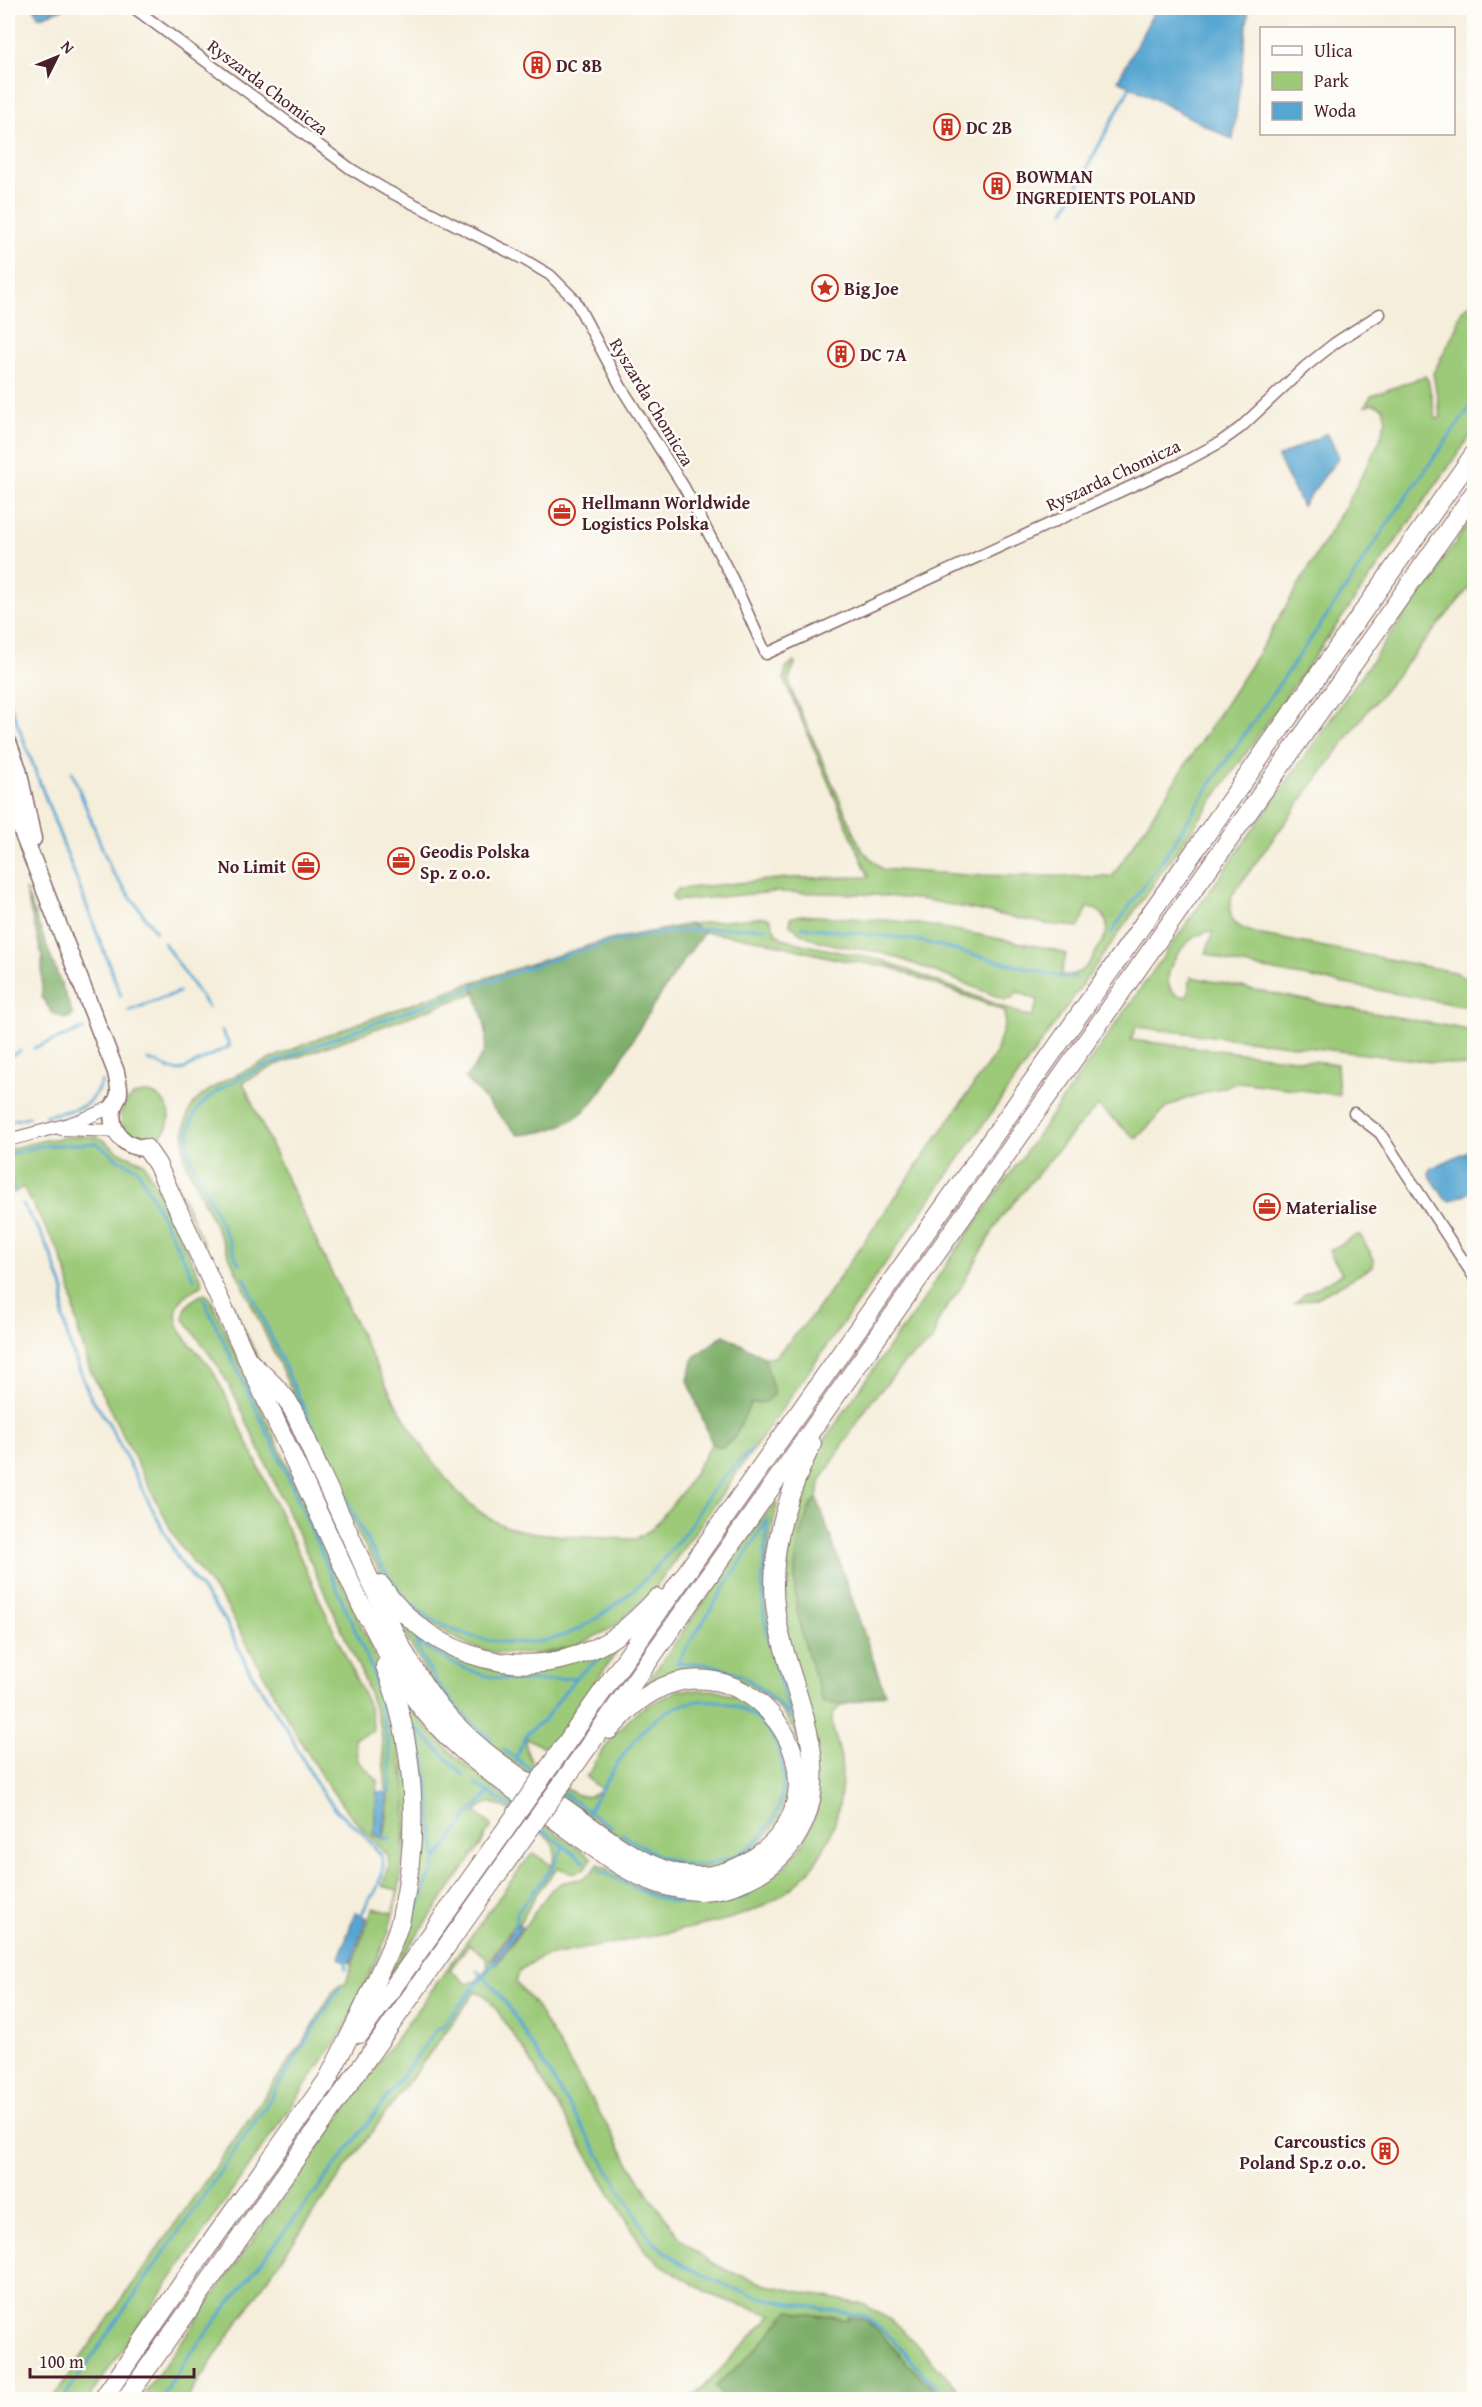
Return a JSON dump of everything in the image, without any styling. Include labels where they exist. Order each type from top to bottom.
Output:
[{"type":"highway","points":[[102,2400],[192,2269],[503,1833],[1474,454]]},
{"type":"highway","points":[[125,2400],[1474,493]]},
{"type":"highway","points":[[146,1148],[157,1164],[361,1604],[392,1685],[410,1760],[413,1802],[412,1831],[401,1919],[370,1993],[325,2085]]},
{"type":"highway","points":[[247,1359],[287,1401],[405,1655],[432,1698],[449,1718],[481,1748],[634,1855],[654,1866],[689,1876],[717,1874],[740,1867],[760,1854],[776,1839],[790,1817],[797,1790],[794,1754],[777,1719],[751,1696],[726,1684],[711,1681],[682,1682],[667,1686],[638,1701],[573,1768]]},
{"type":"highway","points":[[361,1604],[412,1695],[442,1733],[479,1766],[601,1852],[650,1881],[680,1890],[698,1891],[720,1889],[742,1883],[764,1871],[784,1853],[799,1834],[810,1808],[813,1780],[811,1746],[775,1608],[775,1564],[778,1538],[791,1490],[835,1397]]},
{"type":"highway","points":[[351,1537],[387,1594],[423,1631],[459,1651],[480,1659],[523,1664],[544,1662],[588,1651],[608,1640],[644,1611],[660,1594],[730,1496],[759,1467]]},
{"type":"main road","points":[[8,742],[18,769],[40,879]]},
{"type":"main road","points":[[8,796],[116,1072],[119,1096],[114,1105],[112,1119],[116,1131],[128,1144],[146,1148]]},
{"type":"street","name":"Ryszarda Chomicza","points":[[134,8],[351,169],[386,190],[523,259],[549,275],[575,300],[621,387],[684,487],[732,578],[766,654],[1182,463],[1219,443],[1240,428],[1306,366],[1335,343],[1380,314]]},
{"type":"street","points":[[8,1140],[54,1129],[98,1114],[114,1105]]},
{"type":"street","points":[[1354,1113],[1380,1133],[1474,1277]]},
{"type":"street","points":[[54,1129],[116,1131]]},
{"type":"green space","points":[[1469,305],[1474,305],[1474,431],[654,1590],[614,1627],[578,1645],[540,1654],[496,1653],[470,1646],[422,1620],[385,1580],[359,1536],[186,1163],[184,1132],[191,1107],[210,1090],[227,1080],[288,1051],[473,982],[474,993],[276,1065],[243,1082],[299,1206],[383,1379],[425,1451],[449,1482],[474,1507],[500,1524],[529,1532],[636,1539],[652,1529],[683,1491],[712,1444],[722,1447],[751,1403],[766,1402],[768,1374],[764,1357],[775,1357],[813,1315],[996,1053],[1005,1023],[1005,1011],[890,967],[836,959],[755,939],[704,932],[690,924],[766,917],[770,919],[776,933],[782,938],[884,961],[1032,1018],[1038,1000],[1018,992],[1006,1000],[892,956],[812,938],[790,925],[790,918],[800,915],[898,921],[1052,949],[1066,954],[1061,975],[1077,973],[1084,968],[1094,956],[1106,934],[1106,924],[1101,913],[1088,907],[1079,927],[1046,924],[926,900],[863,894],[775,892],[674,901],[672,895],[678,889],[788,878],[869,877],[784,679],[786,668],[794,661],[789,679],[792,692],[862,850],[882,869],[966,875],[1112,877],[1258,654],[1353,493],[1380,440],[1386,419],[1383,408],[1373,404],[1365,406],[1371,396],[1425,376],[1428,380],[1436,419],[1441,418],[1433,373],[1458,326],[1460,314]]},
{"type":"green space","points":[[1474,516],[1474,582],[1364,715],[1232,895],[1230,912],[1239,926],[1262,935],[1455,972],[1474,982],[1474,1008],[1232,963],[1206,953],[1213,932],[1202,933],[1191,939],[1181,949],[1173,961],[1169,973],[1169,984],[1174,993],[1187,997],[1191,977],[1474,1031],[1474,1067],[1136,1027],[1131,1040],[1337,1064],[1339,1095],[1240,1082],[1167,1107],[1136,1139],[1098,1106],[1072,1133],[1000,1219],[958,1292],[942,1314],[936,1326],[933,1341],[905,1362],[869,1404],[821,1480],[817,1498],[809,1508],[823,1703],[847,1704],[837,1709],[832,1719],[841,1759],[842,1778],[837,1815],[823,1850],[813,1866],[786,1892],[747,1913],[690,1928],[541,1957],[520,1970],[516,1982],[535,2005],[648,2194],[680,2238],[707,2260],[728,2271],[767,2285],[865,2305],[897,2324],[968,2399],[942,2399],[866,2320],[848,2317],[849,2320],[789,2311],[759,2346],[715,2387],[726,2399],[688,2399],[701,2390],[772,2315],[716,2297],[663,2266],[644,2249],[527,2055],[494,2006],[484,1995],[476,1991],[328,2193],[256,2295],[187,2399],[140,2400],[356,2094],[522,1866],[533,1853],[551,1865],[553,1863],[555,1855],[553,1844],[547,1837],[505,1808],[492,1803],[483,1806],[476,1813],[491,1827],[483,1838],[484,1840],[387,1978],[405,1926],[404,1699],[423,1723],[467,1767],[516,1805],[592,1858],[578,1872],[569,1872],[558,1867],[537,1893],[520,1923],[515,1923],[490,1960],[496,1965],[551,1890],[561,1883],[585,1878],[599,1864],[648,1891],[678,1900],[709,1901],[735,1896],[763,1883],[784,1867],[801,1847],[817,1810],[785,1626],[781,1578],[789,1517],[814,1455],[898,1334],[916,1312],[941,1272]],"holes":[[[469,1944],[486,1957],[488,1967],[476,1981],[467,1984],[450,1970]]]},
{"type":"green space","points":[[25,889],[73,1015],[66,1019],[52,1013],[42,997],[42,956]]},
{"type":"green space","points":[[690,924],[704,932],[657,1000],[607,1082],[583,1112],[569,1122],[552,1129],[518,1135],[465,1078],[476,1065],[486,1043],[485,1025],[473,982],[600,942]]},
{"type":"green space","points":[[145,1093],[162,1100],[169,1117],[162,1134],[145,1141],[128,1134],[121,1117],[128,1100]]},
{"type":"green space","points":[[78,1136],[100,1138],[115,1149],[144,1163],[201,1279],[202,1285],[188,1293],[180,1302],[176,1314],[177,1322],[186,1338],[209,1365],[227,1398],[369,1707],[374,1731],[354,1738],[358,1761],[378,1781],[374,1835],[384,1840],[390,1791],[386,1790],[381,1729],[365,1681],[236,1398],[218,1366],[184,1319],[187,1306],[204,1293],[210,1298],[366,1636],[386,1687],[396,1723],[406,1799],[400,1885],[388,1934],[346,2027],[88,2399],[52,2399],[305,2039],[332,1993],[340,1984],[345,1985],[373,1908],[393,1913],[398,1890],[382,1886],[389,1867],[388,1856],[346,1810],[322,1777],[227,1607],[178,1543],[90,1370],[79,1334],[68,1276],[59,1252],[23,1187],[11,1194],[8,1187],[8,1149],[45,1140]]},
{"type":"green space","points":[[164,1159],[392,1643],[424,1695],[459,1735],[500,1769],[623,1858],[639,1868],[671,1880],[716,1883],[753,1869],[781,1843],[798,1809],[803,1772],[795,1734],[773,1702],[734,1679],[718,1675],[683,1674],[646,1684],[763,1518],[778,1501],[768,1564],[768,1611],[776,1652],[799,1730],[806,1782],[802,1808],[791,1833],[768,1860],[737,1879],[705,1886],[674,1883],[645,1873],[617,1857],[495,1770],[461,1743],[433,1714],[394,1654]]},
{"type":"green space","points":[[1360,1235],[1374,1259],[1373,1267],[1317,1298],[1295,1303],[1305,1294],[1342,1274],[1329,1251]]},
{"type":"green space","points":[[724,1335],[764,1357],[774,1393],[766,1402],[751,1403],[733,1440],[722,1447],[712,1444],[688,1380],[694,1357]]},
{"type":"green space","points":[[817,1498],[885,1694],[847,1704],[823,1703],[803,1639],[799,1618],[795,1576],[797,1554],[806,1517]]},
{"type":"green space","points":[[394,1613],[493,1667],[629,1634],[557,1737],[544,1748],[527,1738],[526,1748],[534,1765],[575,1794],[592,1796],[601,1789],[586,1777],[615,1734],[639,1710],[679,1690],[718,1690],[742,1699],[768,1721],[786,1754],[788,1792],[779,1821],[756,1849],[724,1866],[688,1869],[640,1852],[505,1757],[472,1730],[431,1683]]},
{"type":"green space","points":[[789,2311],[848,2320],[848,2317],[867,2320],[942,2399],[726,2399],[715,2387],[759,2346]]},
{"type":"water","points":[[34,8],[65,8],[41,17]]},
{"type":"water","points":[[1156,8],[1249,8],[1233,140],[1118,80]]},
{"type":"water","points":[[1327,433],[1339,457],[1302,506],[1278,457]]},
{"type":"water","points":[[1474,1148],[1474,1190],[1451,1201],[1445,1199],[1429,1174],[1430,1169]]},
{"type":"water","points":[[377,1792],[388,1793],[383,1839],[374,1833]]},
{"type":"water","points":[[355,1913],[367,1918],[351,1963],[339,1958]]},
{"type":"water","points":[[517,1924],[522,1927],[496,1962],[493,1959]]},
{"type":"waterway","points":[[1064,211],[1130,87]]},
{"type":"waterway","points":[[1111,933],[1173,844],[1213,780],[1474,401]]},
{"type":"waterway","points":[[8,699],[121,996]]},
{"type":"waterway","points":[[72,772],[111,870],[156,932]]},
{"type":"waterway","points":[[802,927],[916,940],[1065,978],[1075,977]]},
{"type":"waterway","points":[[239,1264],[188,1152],[189,1134],[195,1114],[201,1105],[220,1089],[253,1071],[333,1039],[572,953],[626,939],[661,933],[713,928],[766,928]]},
{"type":"waterway","points":[[164,943],[208,1007]]},
{"type":"waterway","points":[[129,1011],[179,992]]},
{"type":"waterway","points":[[34,1048],[84,1029]]},
{"type":"waterway","points":[[148,1060],[180,1071],[230,1046],[222,1031]]},
{"type":"waterway","points":[[8,1057],[20,1051]]},
{"type":"waterway","points":[[45,1116],[80,1108],[92,1099],[102,1081]]},
{"type":"waterway","points":[[9,1121],[29,1117]]},
{"type":"waterway","points":[[8,1154],[40,1146],[97,1143],[119,1160],[137,1168],[194,1279]]},
{"type":"waterway","points":[[8,1174],[14,1191]]},
{"type":"waterway","points":[[22,1204],[40,1232],[64,1291],[63,1318],[69,1343],[89,1394],[109,1424],[178,1559],[225,1620],[249,1670],[285,1726],[318,1787],[338,1812],[361,1831],[381,1855],[382,1874],[375,1893],[369,1899],[360,1918]]},
{"type":"waterway","points":[[244,1277],[361,1529],[378,1559],[408,1600],[421,1612],[453,1630],[489,1640],[525,1643],[552,1639],[593,1620],[620,1602],[652,1571],[690,1526],[714,1489],[753,1448]]},
{"type":"waterway","points":[[203,1298],[283,1465],[372,1669],[389,1746],[391,1784],[388,1793]]},
{"type":"waterway","points":[[771,1650],[764,1616],[762,1584],[768,1519],[677,1663],[712,1665],[727,1669],[767,1693],[791,1718],[774,1662]]},
{"type":"waterway","points":[[416,1640],[454,1663],[491,1677],[531,1681],[576,1677]]},
{"type":"waterway","points":[[416,1642],[437,1683],[468,1719],[491,1739]]},
{"type":"waterway","points":[[515,1758],[528,1732],[544,1720],[576,1677],[617,1645]]},
{"type":"waterway","points":[[612,1827],[588,1811],[638,1736],[648,1725],[676,1707],[694,1702],[723,1702],[756,1719],[773,1738],[782,1761],[783,1786],[777,1810],[765,1832],[745,1850],[719,1861],[688,1864],[661,1857],[622,1834]]},
{"type":"waterway","points":[[415,1726],[427,1776],[437,1859],[468,1816],[490,1792]]},
{"type":"waterway","points":[[416,1727],[463,1775]]},
{"type":"waterway","points":[[503,1749],[536,1773]]},
{"type":"waterway","points":[[476,1784],[514,1809]]},
{"type":"waterway","points":[[563,1793],[588,1811]]},
{"type":"waterway","points":[[539,1827],[585,1862]]},
{"type":"waterway","points":[[383,1838],[390,1839]]},
{"type":"waterway","points":[[513,1931],[518,1911],[552,1868],[564,1845]]},
{"type":"waterway","points":[[402,1947],[437,1859]]},
{"type":"waterway","points":[[599,1870],[654,1896],[688,1904],[706,1904],[748,1895]]},
{"type":"waterway","points":[[346,1959],[346,1969]]},
{"type":"waterway","points":[[161,2400],[185,2361],[362,2131],[437,2029],[444,2025],[496,1960]]},
{"type":"waterway","points":[[477,1971],[492,1985],[512,2012],[651,2240],[683,2265],[732,2288],[763,2298],[865,2316],[891,2338],[947,2400]]},
{"type":"waterway","points":[[62,2400],[265,2107],[340,1987]]},
{"type":"place","name":"DC 8B","points":[[537,65]]},
{"type":"place","name":"DC 2B","points":[[947,127]]},
{"type":"place","name":"BOWMAN INGREDIENTS POLAND","points":[[997,186]]},
{"type":"place","name":"Big Joe","points":[[825,288]]},
{"type":"place","name":"DC 7A","points":[[841,354]]},
{"type":"place","name":"Hellmann Worldwide Logistics Polska","points":[[562,512]]},
{"type":"place","name":"Geodis Polska Sp. z o.o.","points":[[401,861]]},
{"type":"place","name":"No Limit","points":[[306,866]]},
{"type":"place","name":"Materialise","points":[[1267,1207]]},
{"type":"place","name":"Carcoustics Poland Sp.z o.o.","points":[[1385,2151]]}]
